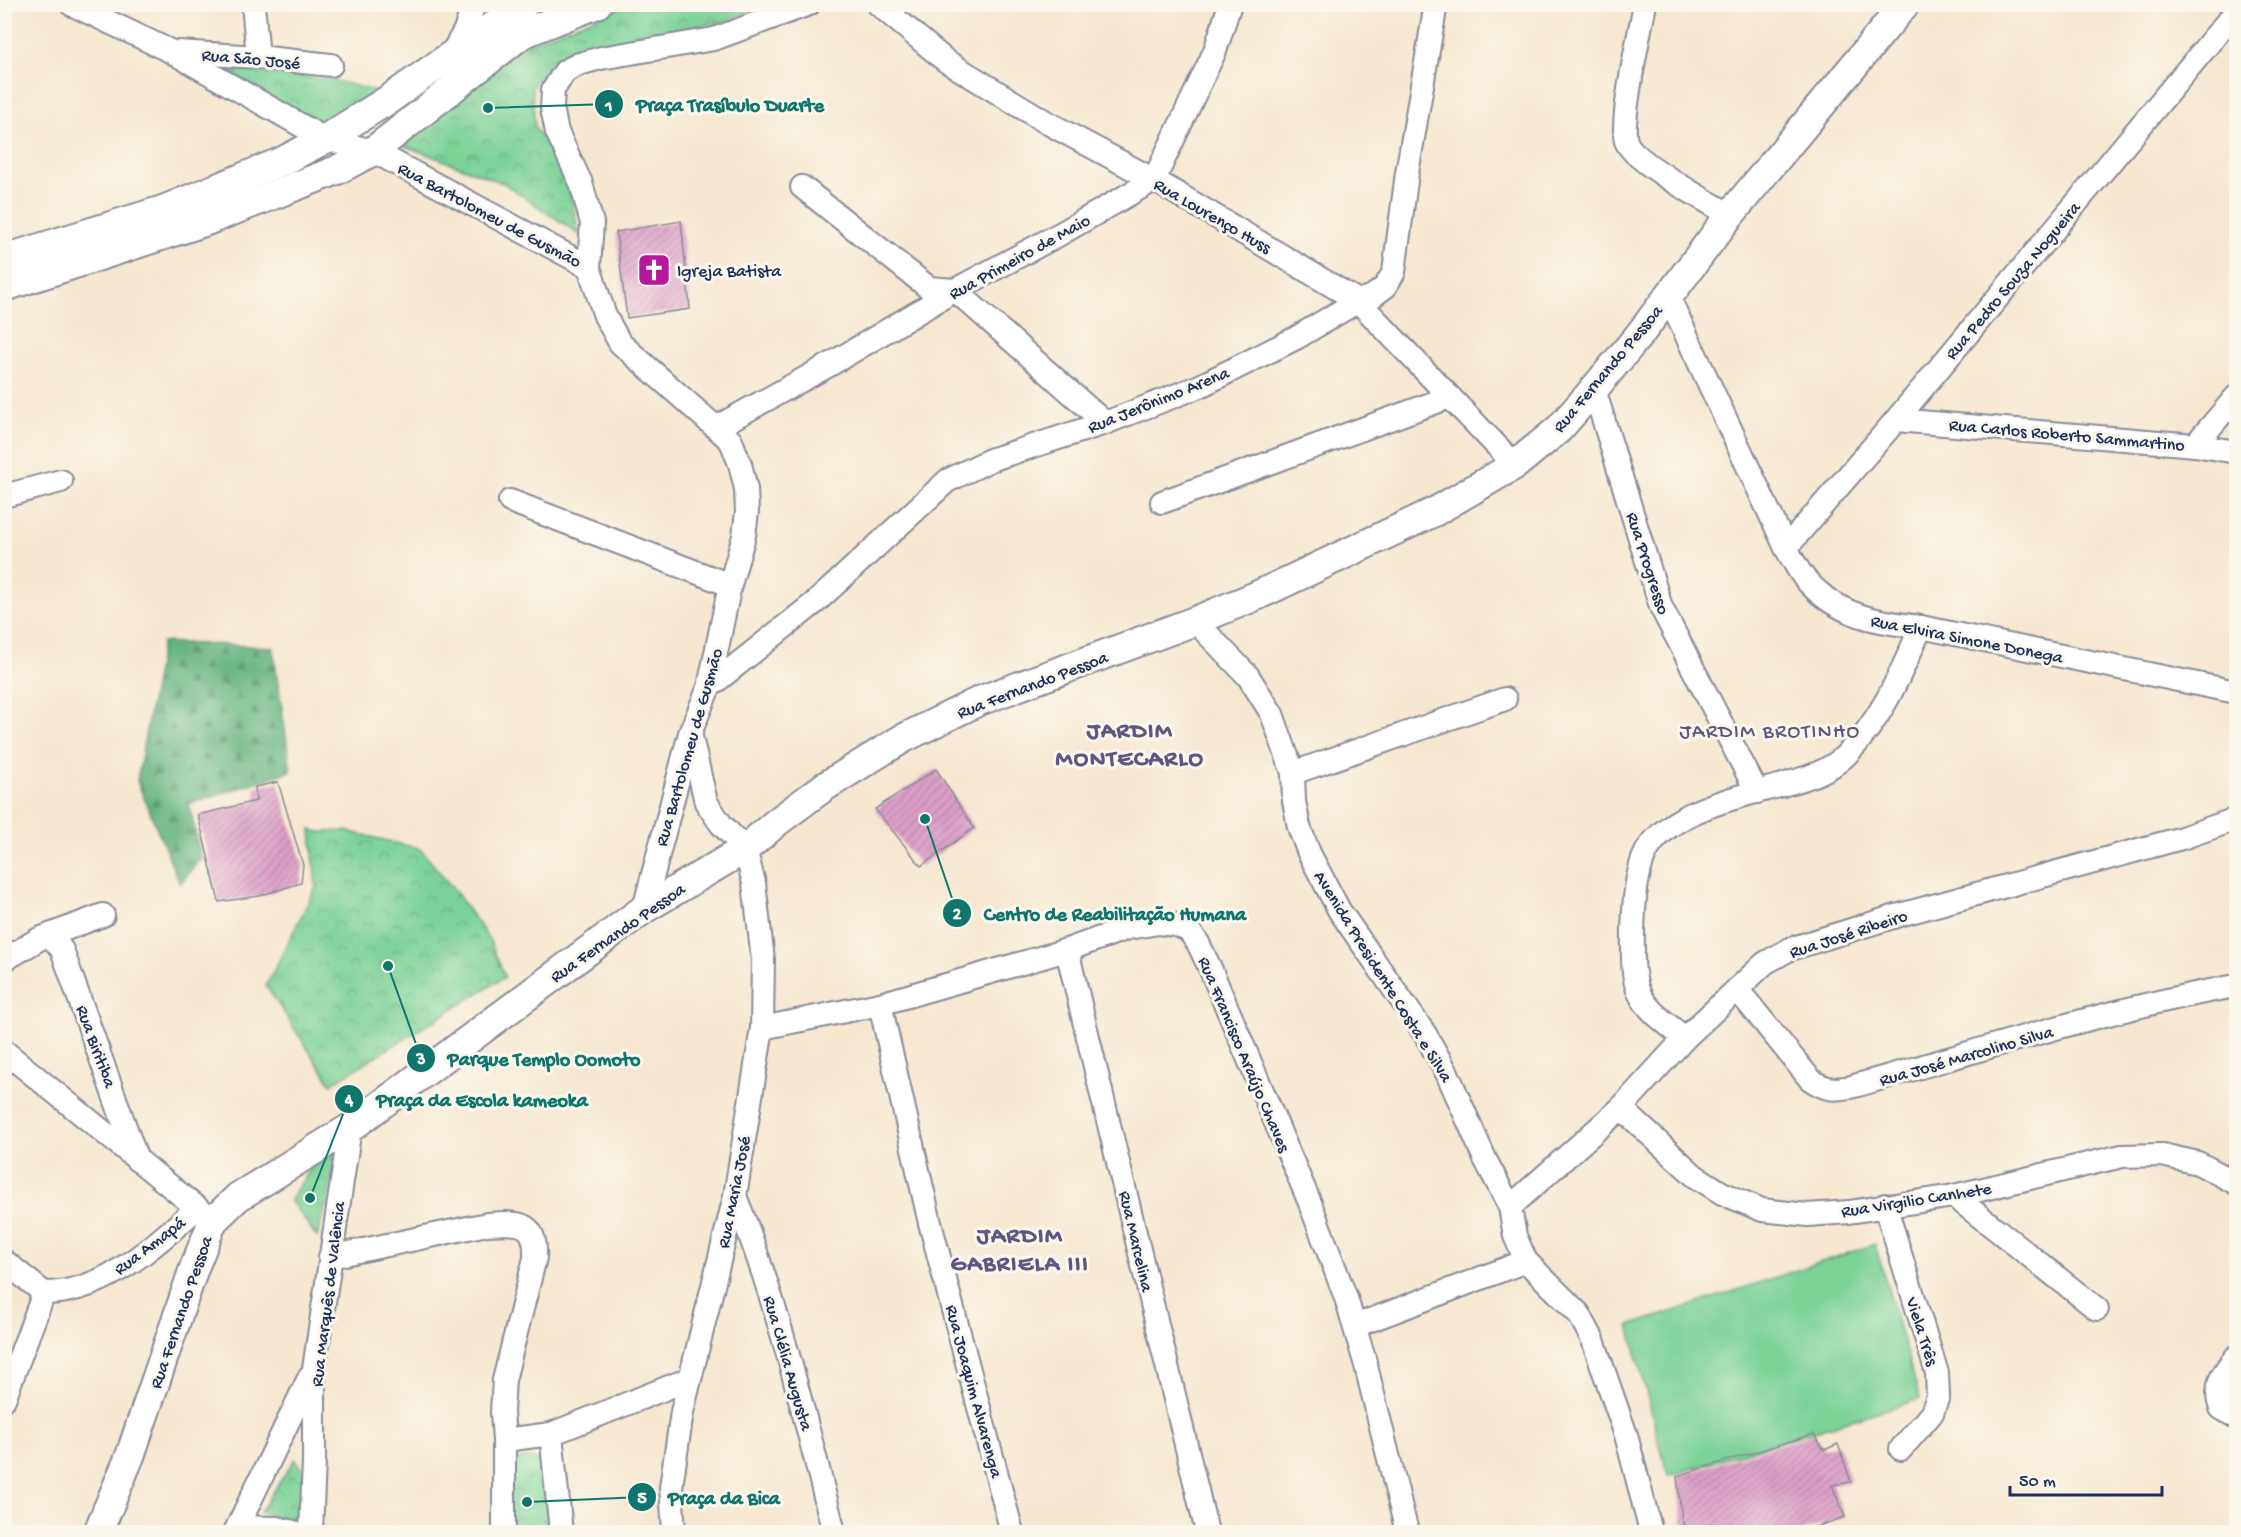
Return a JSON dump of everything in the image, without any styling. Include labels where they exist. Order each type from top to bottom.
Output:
[{"type":"main road","points":[[4,259],[163,210],[284,161],[388,100],[524,4]]},
{"type":"main road","points":[[4,287],[204,222],[337,170],[373,151],[522,34],[597,4]]},
{"type":"main road","name":"Rua Fernando Pessoa","points":[[98,1533],[130,1456],[194,1268],[205,1215],[350,1128],[644,909],[745,849],[824,787],[902,739],[979,700],[1195,621],[1256,596],[1436,511],[1515,465],[1559,429],[1594,389],[1640,334],[1730,215],[1905,4]]},
{"type":"street","name":"Rua Bartolomeu de Gusmão","points":[[71,4],[170,51],[325,139],[373,151],[589,267],[605,316],[620,343],[731,441],[746,489],[745,528],[730,585],[709,687],[690,733],[644,909]]},
{"type":"street","points":[[254,4],[258,57]]},
{"type":"street","points":[[450,56],[465,30],[474,4]]},
{"type":"street","points":[[589,267],[592,223],[581,183],[557,132],[552,108],[553,90],[565,71],[579,64],[601,58],[714,39],[809,4]]},
{"type":"street","name":"Rua Lourenço Huss","points":[[878,4],[946,61],[1046,122],[1154,180],[1358,301],[1515,465]]},
{"type":"street","points":[[1154,180],[1215,51],[1230,4]]},
{"type":"street","name":"Rua Jerônimo Arena","points":[[709,687],[817,601],[947,481],[990,460],[1106,423],[1200,386],[1296,338],[1358,301],[1373,296],[1385,287],[1394,272],[1407,173],[1436,4]]},
{"type":"street","points":[[1645,4],[1626,116],[1626,141],[1638,157],[1730,215]]},
{"type":"street","name":"Rua Pedro Souza Nogueira","points":[[1786,548],[1896,420],[2236,11]]},
{"type":"street","name":"Rua São José","points":[[170,51],[331,65]]},
{"type":"street","name":"Rua Primeiro de Maio","points":[[717,427],[831,364],[955,290],[1154,180]]},
{"type":"street","points":[[802,187],[929,288],[955,290],[1106,423]]},
{"type":"street","name":"Rua Elvira Simone Donega","points":[[1668,296],[1786,548],[1805,579],[1824,596],[1849,612],[1878,622],[1921,627],[2236,692]]},
{"type":"street","name":"Rua Progresso","points":[[1594,389],[1661,607],[1757,792]]},
{"type":"street","points":[[1162,502],[1450,397]]},
{"type":"street","points":[[2195,445],[2236,397]]},
{"type":"street","name":"Rua Carlos Roberto Sammartino","points":[[1896,420],[2195,445],[2236,452]]},
{"type":"street","points":[[4,496],[61,481]]},
{"type":"street","points":[[510,501],[730,585]]},
{"type":"street","name":"Avenida Presidente Costa e Silva","points":[[1195,621],[1248,676],[1272,714],[1293,773],[1294,801],[1299,827],[1309,853],[1339,910],[1425,1035],[1447,1073],[1485,1159],[1510,1207],[1515,1236],[1526,1261],[1579,1314],[1593,1340],[1626,1435],[1651,1533]]},
{"type":"street","points":[[1684,1038],[1659,1018],[1644,1002],[1635,986],[1634,924],[1637,882],[1644,857],[1658,837],[1682,819],[1711,805],[1811,777],[1831,767],[1845,756],[1888,702],[1921,627]]},
{"type":"street","points":[[1293,773],[1505,699]]},
{"type":"street","points":[[690,733],[706,802],[721,824],[745,849]]},
{"type":"street","name":"Rua José Ribeiro","points":[[1510,1207],[1621,1108],[1684,1038],[1765,963],[1790,949],[1919,910],[2182,838],[2236,819]]},
{"type":"street","name":"Rua Maria José","points":[[674,1533],[671,1488],[689,1379],[735,1196],[762,1028],[763,960],[754,883],[745,849]]},
{"type":"street","points":[[4,960],[50,935],[103,915]]},
{"type":"street","name":"Rua Francisco Araújo Chaves","points":[[762,1028],[880,1004],[1067,950],[1128,928],[1159,923],[1176,925],[1188,930],[1198,943],[1210,968],[1310,1203],[1355,1326],[1407,1533]]},
{"type":"street","name":"Rua Biritiba","points":[[50,935],[62,950],[138,1160]]},
{"type":"street","name":"Rua Marcelina","points":[[1067,950],[1207,1533]]},
{"type":"street","name":"Rua José Marcolino Silva","points":[[1737,989],[1810,1079],[1822,1088],[1836,1090],[1851,1088],[2158,1002],[2236,986]]},
{"type":"street","name":"Rua Joaquim Alvarenga","points":[[880,1004],[930,1223],[1012,1533]]},
{"type":"street","points":[[4,1051],[205,1215]]},
{"type":"street","name":"Rua Virgilio Canhete","points":[[1621,1108],[1695,1176],[1722,1193],[1762,1210],[1808,1215],[1849,1212],[1954,1196],[2122,1156],[2162,1155],[2198,1163],[2236,1183]]},
{"type":"street","name":"Rua Marquês de Valência","points":[[312,1533],[314,1369],[350,1128]]},
{"type":"street","name":"Rua Clélia Augusta","points":[[735,1196],[754,1243],[781,1325],[834,1533]]},
{"type":"street","points":[[1954,1196],[2097,1310]]},
{"type":"street","name":"Viela Três","points":[[1885,1205],[1937,1373],[1938,1396],[1932,1413],[1901,1449]]},
{"type":"street","name":"Rua Amapá","points":[[44,1293],[74,1290],[91,1284],[125,1267],[205,1215]]},
{"type":"street","points":[[330,1257],[487,1224],[523,1225],[532,1233],[536,1242],[535,1258],[504,1380],[502,1412],[504,1533]]},
{"type":"street","points":[[4,1261],[44,1293],[4,1399]]},
{"type":"street","points":[[1355,1326],[1526,1261]]},
{"type":"street","points":[[2236,1357],[2220,1380],[2217,1390],[2222,1408],[2236,1417]]},
{"type":"street","points":[[293,1533],[277,1528],[237,1530],[314,1369]]},
{"type":"street","points":[[504,1440],[551,1434],[689,1379]]},
{"type":"street","points":[[551,1434],[561,1533]]},
{"type":"green space","points":[[627,5],[765,5],[726,21],[581,48],[553,60],[532,87],[535,128],[565,168],[579,234],[503,183],[397,143],[524,45]]},
{"type":"green space","points":[[215,67],[332,80],[379,92],[328,128]]},
{"type":"green space","points":[[162,642],[273,647],[291,771],[189,804],[201,858],[180,884],[137,781]]},
{"type":"green space","points":[[311,830],[347,831],[420,849],[455,891],[489,939],[505,977],[331,1084],[266,986],[316,887]]},
{"type":"green space","points":[[335,1156],[329,1196],[317,1237],[290,1200],[315,1162]]},
{"type":"green space","points":[[1875,1244],[1920,1399],[1668,1476],[1629,1326]]},
{"type":"green space","points":[[524,1457],[540,1461],[549,1532],[508,1532],[511,1463]]},
{"type":"green space","points":[[295,1459],[310,1480],[302,1519],[278,1520],[260,1512]]},
{"type":"building","name":"Igreja Batista","points":[[681,221],[690,309],[627,318],[616,232]]},
{"type":"building","points":[[936,769],[974,828],[921,866],[875,809]]},
{"type":"building","points":[[278,782],[303,865],[301,883],[259,896],[219,902],[198,815],[256,801],[255,787]]},
{"type":"building","points":[[1814,1434],[1824,1450],[1838,1444],[1851,1482],[1832,1485],[1845,1517],[1800,1532],[1687,1532],[1682,1521],[1677,1476]]},
{"type":"place","name":"Praça Trasíbulo Duarte","points":[[488,108]]},
{"type":"place","name":"Igreja Batista","points":[[654,270]]},
{"type":"place","name":"Centro de Reabilitação Humana","points":[[925,819]]},
{"type":"place","name":"Parque Templo Oomoto","points":[[388,966]]},
{"type":"place","name":"Praça da Escola kameoka","points":[[310,1198]]},
{"type":"place","name":"Praça da Bica","points":[[527,1502]]},
{"type":"district","name":"JARDIM BROTINHO","points":[[1770,730]]},
{"type":"district","name":"JARDIM MONTECARLO","points":[[1130,743]]},
{"type":"district","name":"JARDIM GABRIELA III","points":[[1020,1248]]}]
